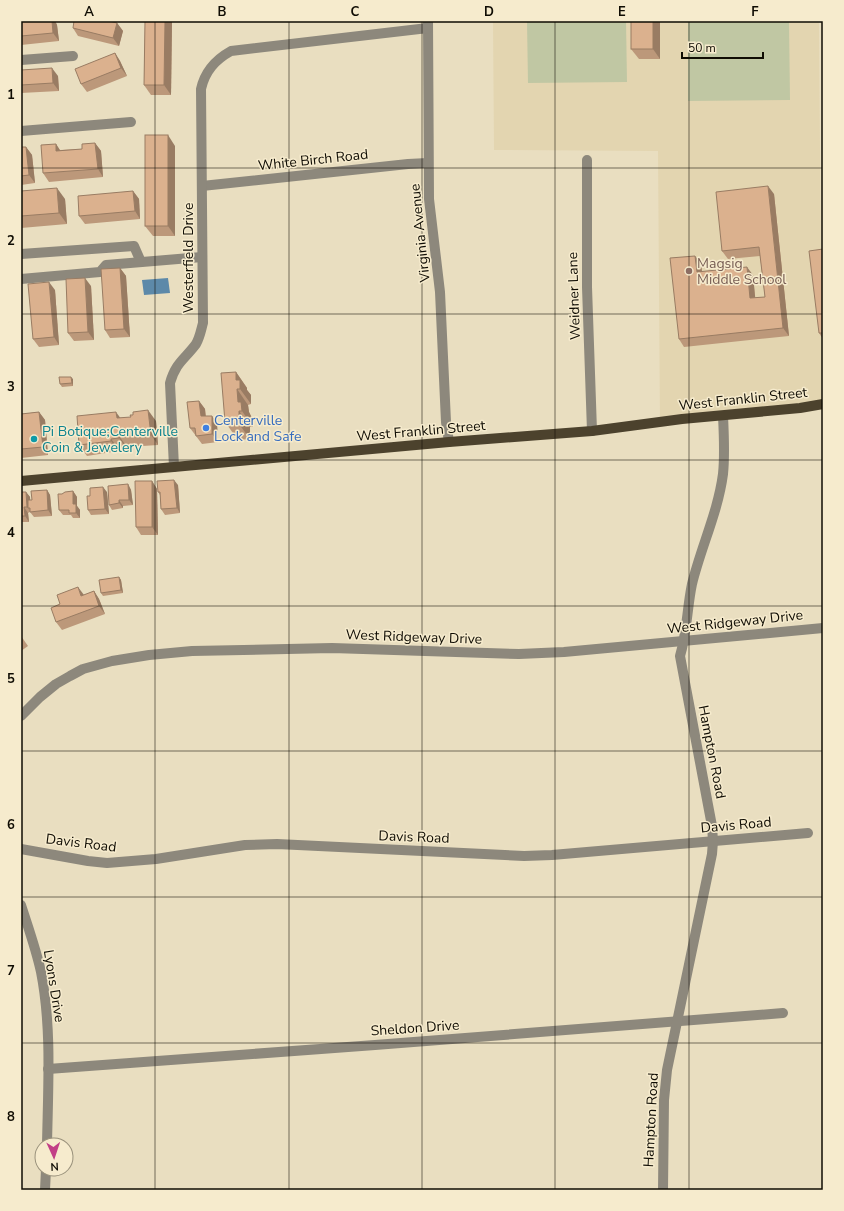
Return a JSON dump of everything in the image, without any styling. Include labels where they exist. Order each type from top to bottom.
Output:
[{"type":"main road","name":"West Franklin Street","points":[[21,481],[449,442],[592,431],[682,419],[800,408],[823,404]]},
{"type":"street","name":"Westerfield Drive","points":[[174,467],[170,383],[172,375],[179,363],[195,344],[200,335],[202,323],[201,89],[206,72],[220,57],[231,52],[428,25]]},
{"type":"street","name":"Virginia Avenue","points":[[428,25],[429,199],[440,292],[446,422],[449,442]]},
{"type":"street","points":[[21,60],[73,56]]},
{"type":"street","points":[[21,131],[130,122]]},
{"type":"street","name":"Weidner Lane","points":[[586,160],[587,287],[592,431]]},
{"type":"street","name":"White Birch Road","points":[[202,186],[428,163]]},
{"type":"street","points":[[21,254],[134,246],[141,262]]},
{"type":"street","points":[[21,279],[100,272],[106,264],[202,257]]},
{"type":"street","name":"Hampton Road","points":[[662,1190],[664,1100],[667,1070],[712,854],[713,841],[712,826],[680,656],[684,642],[692,583],[723,475],[725,446],[723,416]]},
{"type":"street","name":"West Ridgeway Drive","points":[[21,716],[40,697],[56,684],[83,669],[112,661],[149,655],[192,652],[332,648],[520,654],[564,652],[684,642],[739,635],[823,628]]},
{"type":"street","name":"Davis Road","points":[[21,848],[88,861],[107,863],[156,859],[245,845],[277,844],[524,856],[552,855],[808,832]]},
{"type":"street","name":"Lyons Drive","points":[[21,905],[35,947],[45,999],[48,1069],[47,1137]]},
{"type":"street","name":"Sheldon Drive","points":[[48,1069],[783,1013]]},
{"type":"street","points":[[45,1190],[46,1177]]},
{"type":"shaded area","points":[[493,21],[819,21],[822,404],[660,423],[658,151],[494,150]]},
{"type":"green space","points":[[527,21],[626,21],[627,82],[528,83]]},
{"type":"green space","points":[[688,21],[789,21],[790,100],[688,101]]},
{"type":"water","points":[[168,278],[170,293],[144,295],[142,280]]},
{"type":"building","points":[[21,21],[52,21],[53,33],[21,36]]},
{"type":"building","points":[[74,21],[109,21],[117,23],[113,38],[73,28]]},
{"type":"building","points":[[145,21],[165,21],[164,85],[144,85]]},
{"type":"building","points":[[631,21],[653,21],[653,49],[631,49]]},
{"type":"building","points":[[115,53],[121,68],[81,84],[75,69]]},
{"type":"building","points":[[52,68],[53,83],[21,85],[21,70]]},
{"type":"building","points":[[145,135],[168,135],[168,226],[145,226]]},
{"type":"building","points":[[95,143],[98,169],[43,173],[41,145],[56,144],[56,151],[82,149],[82,144]]},
{"type":"building","points":[[21,147],[26,147],[29,175],[21,176]]},
{"type":"building","name":"Magsig Middle School","points":[[768,186],[783,328],[679,339],[670,258],[695,256],[697,272],[747,267],[750,298],[765,297],[759,247],[722,251],[716,192]]},
{"type":"building","points":[[57,188],[59,213],[21,216],[21,191]]},
{"type":"building","points":[[133,191],[135,211],[79,216],[78,196]]},
{"type":"building","points":[[823,249],[823,333],[819,333],[809,251]]},
{"type":"building","points":[[120,268],[124,329],[105,330],[101,269]]},
{"type":"building","points":[[85,278],[88,332],[68,333],[66,279]]},
{"type":"building","points":[[49,282],[54,337],[33,339],[28,284]]},
{"type":"building","points":[[236,372],[236,380],[240,380],[240,389],[237,389],[238,402],[241,402],[242,411],[239,411],[239,424],[227,424],[225,422],[221,373]]},
{"type":"building","points":[[59,377],[71,377],[72,383],[60,384]]},
{"type":"building","points":[[199,401],[201,416],[212,416],[212,434],[196,436],[195,428],[190,428],[187,402]]},
{"type":"building","points":[[148,410],[151,435],[119,436],[119,438],[111,439],[111,441],[79,445],[77,416],[116,412],[117,418],[131,417],[130,415],[133,415],[133,412]]},
{"type":"building","name":"Pi Botique;Centerville Coin & Jewelery","points":[[39,412],[43,447],[21,449],[21,414]]},
{"type":"building","points":[[174,480],[177,508],[161,509],[160,492],[158,492],[157,481]]},
{"type":"building","points":[[135,481],[152,481],[152,527],[136,527]]},
{"type":"building","points":[[128,484],[129,500],[119,500],[119,503],[109,505],[108,486]]},
{"type":"building","points":[[103,487],[105,509],[88,510],[87,496],[90,496],[90,488]]},
{"type":"building","points":[[47,490],[48,510],[30,512],[30,508],[28,508],[28,500],[32,500],[31,491]]},
{"type":"building","points":[[73,491],[73,504],[76,504],[76,513],[69,513],[69,510],[59,510],[58,494]]},
{"type":"building","points":[[21,492],[26,492],[27,507],[24,507],[25,516],[21,516]]},
{"type":"building","points":[[119,577],[121,590],[101,593],[99,580]]},
{"type":"building","points":[[78,587],[81,596],[94,591],[99,606],[56,622],[51,608],[60,604],[57,595]]},
{"type":"place","name":"Magsig Middle School","points":[[689,271]]},
{"type":"place","name":"Centerville Lock and Safe","points":[[206,428]]},
{"type":"place","name":"Pi Botique;Centerville Coin & Jewelery","points":[[34,439]]}]
